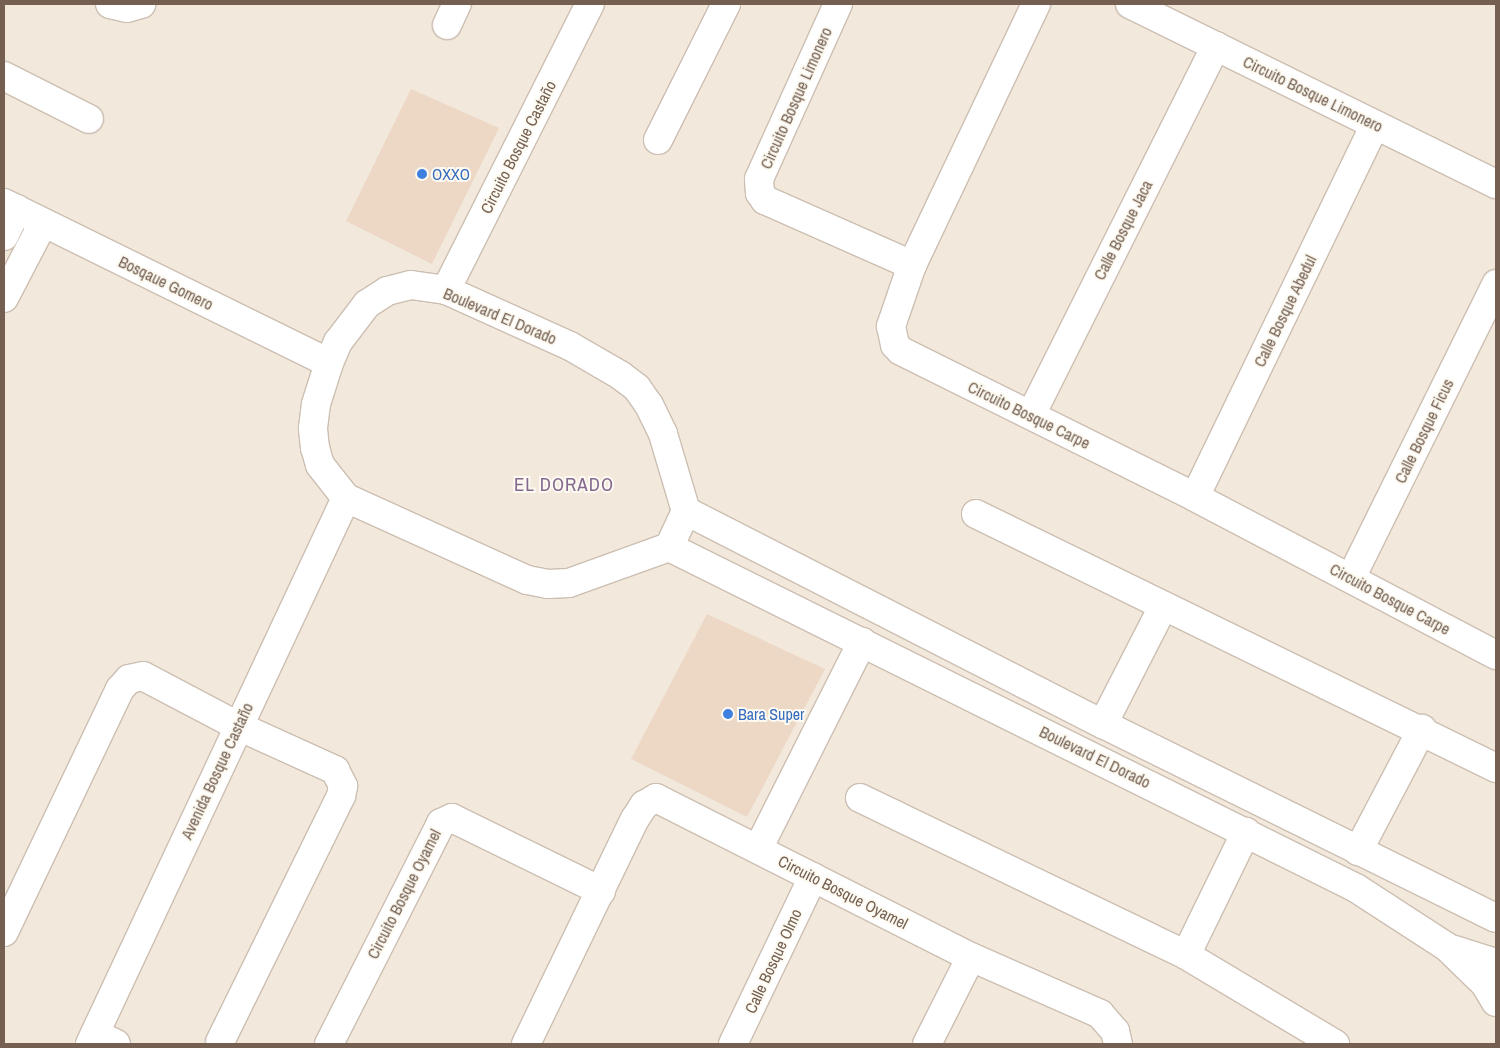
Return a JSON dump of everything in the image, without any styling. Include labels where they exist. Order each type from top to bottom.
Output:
[{"type":"street","points":[[110,4],[127,8],[140,4]]},
{"type":"street","name":"Circuito Bosque Castaño","points":[[446,290],[590,4]]},
{"type":"street","points":[[658,140],[726,4]]},
{"type":"street","name":"Circuito Bosque Limonero","points":[[838,4],[759,179],[760,193],[765,200],[912,265]]},
{"type":"street","name":"Circuito Bosque Carpe","points":[[1036,4],[912,265],[890,326],[895,345],[901,351],[1195,497],[1496,655]]},
{"type":"street","name":"Circuito Bosque Limonero","points":[[1130,4],[1496,184]]},
{"type":"street","name":"Calle Bosque Jaca","points":[[1031,415],[1216,46]]},
{"type":"street","points":[[4,76],[89,119]]},
{"type":"street","name":"Calle Bosque Abedul","points":[[1195,497],[1375,125]]},
{"type":"street","points":[[4,236],[10,206]]},
{"type":"street","name":"Bosqaue Gomero","points":[[10,206],[43,224],[329,363]]},
{"type":"street","points":[[4,298],[43,224]]},
{"type":"street","name":"Calle Bosque Ficus","points":[[1351,578],[1496,284]]},
{"type":"street","name":"Boulevard El Dorado","points":[[1496,918],[1103,724],[686,511],[663,434],[649,405],[637,388],[620,374],[570,346],[446,290],[411,285],[387,291],[367,304],[354,319],[329,363],[316,404],[313,428],[315,448],[320,465],[346,498],[527,580],[548,584],[569,583],[669,547],[1356,888],[1446,948],[1480,978],[1496,1002]]},
{"type":"street","name":"Avenida Bosque Castaño","points":[[101,1041],[238,726],[346,498]]},
{"type":"street","points":[[669,547],[686,511]]},
{"type":"street","points":[[976,514],[1163,607],[1422,729],[1496,768]]},
{"type":"street","points":[[1103,724],[1163,607]]},
{"type":"street","points":[[758,849],[862,642]]},
{"type":"street","points":[[4,932],[124,683],[143,676],[238,726],[335,770],[344,786],[220,1042]]},
{"type":"street","points":[[1358,851],[1422,729]]},
{"type":"street","name":"Circuito Bosque Oyamel","points":[[526,1044],[644,805],[656,798],[971,957],[1100,1014],[1115,1031],[1118,1044]]},
{"type":"street","points":[[860,798],[1186,955],[1335,1044]]},
{"type":"street","name":"Circuito Bosque Oyamel","points":[[329,1044],[440,823],[452,818],[601,891]]},
{"type":"street","points":[[1186,955],[1246,832]]},
{"type":"street","name":"Calle Bosque Olmo","points":[[734,1044],[813,877]]},
{"type":"street","points":[[1446,948],[1496,963]]},
{"type":"street","points":[[928,1044],[971,957]]},
{"type":"shaded area","points":[[4,4],[1496,4],[1496,1044],[4,1044]]},
{"type":"building","name":"OXXO","points":[[411,89],[499,128],[432,264],[346,221]]},
{"type":"building","name":"Bara Super","points":[[707,614],[825,669],[747,817],[631,759]]},
{"type":"place","name":"OXXO","points":[[422,174]]},
{"type":"place","name":"Bara Super","points":[[728,714]]},
{"type":"district","name":"EL DORADO","points":[[564,485]]}]
